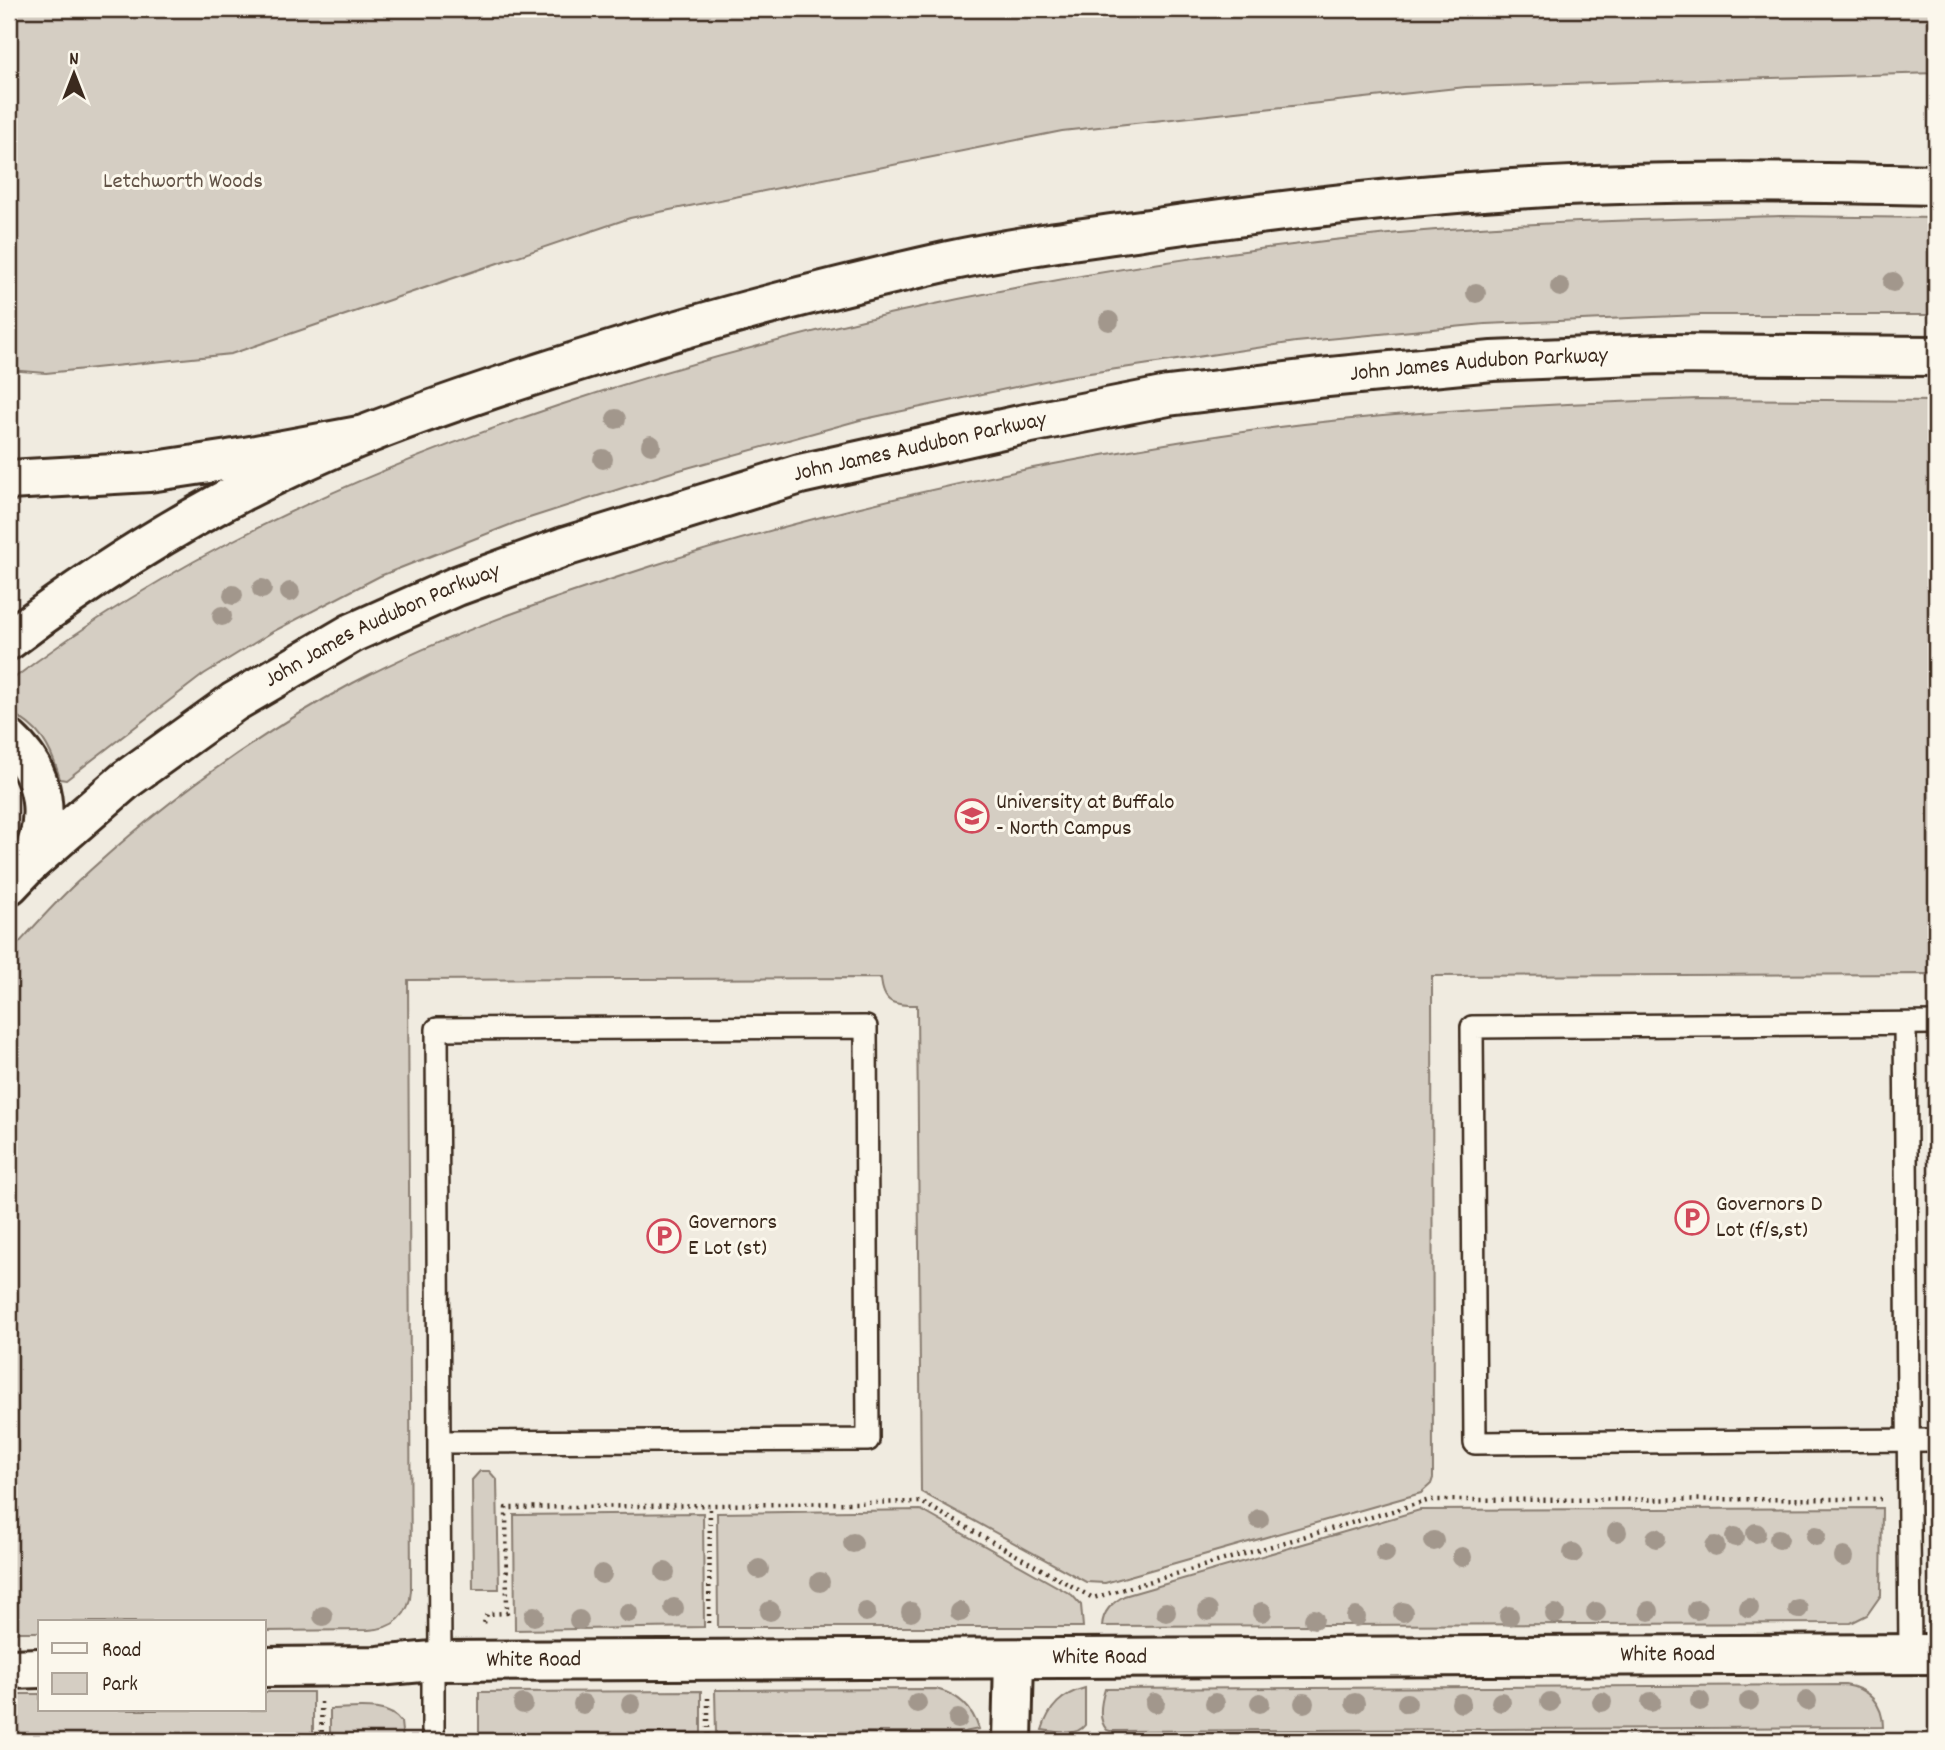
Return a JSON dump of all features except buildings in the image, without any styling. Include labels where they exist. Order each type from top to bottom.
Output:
[{"type":"main road","points":[[9,640],[48,610],[133,553],[214,506],[365,435],[506,383],[712,319],[952,261],[1064,241],[1297,208],[1531,188],[1723,181],[1936,184]]},
{"type":"main road","name":"John James Audubon Parkway","points":[[19,874],[127,779],[223,710],[352,633],[457,586],[564,547],[800,474],[1020,425],[1154,399],[1332,377],[1492,361],[1661,354],[1936,356]]},
{"type":"main road","points":[[9,480],[149,472],[365,435]]},
{"type":"main road","points":[[9,740],[29,761],[41,789],[43,804],[41,835],[19,874]]},
{"type":"main road","name":"White Road","points":[[266,1667],[378,1666],[437,1661],[1923,1654]]},
{"type":"main road","points":[[1013,1741],[1014,1659]]},
{"type":"main road","points":[[9,1669],[38,1668]]},
{"type":"lane","points":[[1936,1023],[1472,1027],[1475,1443],[1936,1440]]},
{"type":"lane","points":[[1905,1024],[1908,1499],[1923,1654]]},
{"type":"lane","points":[[433,1741],[437,1661],[439,1442],[437,1029],[866,1027],[868,1440],[439,1442]]},
{"type":"path","points":[[506,1508],[920,1502],[1093,1598],[1430,1500],[1908,1499]]},
{"type":"path","points":[[322,1741],[321,1701],[334,1701]]},
{"type":"path","points":[[1095,1740],[1935,1739],[1936,1710]]},
{"type":"green space","name":"Letchworth Woods","points":[[9,9],[1936,9],[1936,73],[1466,87],[1062,131],[630,218],[231,354],[46,373],[9,370]]},
{"type":"green space","points":[[1780,216],[1936,218],[1936,315],[1701,315],[1485,324],[1296,342],[1063,377],[860,420],[669,473],[517,522],[380,576],[274,631],[204,674],[66,780],[60,779],[53,757],[43,739],[29,724],[9,712],[9,682],[72,636],[137,594],[271,521],[411,459],[557,406],[657,374],[860,320],[1066,278],[1170,261],[1379,235],[1479,227]]},
{"type":"green space","points":[[1698,399],[1936,401],[1936,992],[1932,974],[1432,976],[1433,1478],[1431,1484],[1421,1493],[1105,1583],[1086,1582],[921,1492],[917,1005],[896,1003],[887,998],[881,978],[408,980],[411,1590],[404,1614],[392,1624],[368,1630],[266,1631],[266,1620],[38,1620],[38,1632],[9,1632],[9,954],[64,895],[171,802],[241,751],[315,704],[425,648],[538,604],[746,537],[937,489],[1148,447],[1302,424],[1564,404]]},
{"type":"green space","points":[[480,1471],[489,1471],[497,1480],[499,1589],[473,1589],[472,1480]]},
{"type":"green space","points":[[1882,1508],[1881,1595],[1867,1615],[1851,1623],[1102,1626],[1109,1608],[1124,1596],[1420,1510]]},
{"type":"green space","points":[[921,1510],[1072,1595],[1081,1605],[1083,1627],[718,1627],[717,1513]]},
{"type":"green space","points":[[703,1513],[704,1627],[515,1630],[514,1515]]},
{"type":"green space","points":[[1845,1685],[1861,1690],[1873,1698],[1880,1711],[1883,1727],[1110,1731],[1104,1726],[1101,1716],[1105,1689]]},
{"type":"green space","points":[[1085,1688],[1085,1725],[1081,1729],[1071,1732],[1042,1730],[1048,1715],[1063,1698]]},
{"type":"green space","points":[[936,1689],[964,1703],[973,1714],[979,1729],[964,1732],[716,1733],[715,1690]]},
{"type":"green space","points":[[701,1691],[701,1733],[479,1733],[479,1692]]},
{"type":"green space","points":[[266,1692],[313,1692],[313,1741],[9,1741],[9,1694],[38,1694],[38,1712],[266,1712]]},
{"type":"green space","points":[[368,1708],[387,1712],[401,1722],[403,1741],[330,1741],[330,1709]]},
{"type":"place","name":"University at Buffalo - North Campus","points":[[972,816]]},
{"type":"place","name":"Governors D Lot (f/s,st)","points":[[1692,1218]]},
{"type":"place","name":"Governors E Lot (st)","points":[[664,1236]]}]
